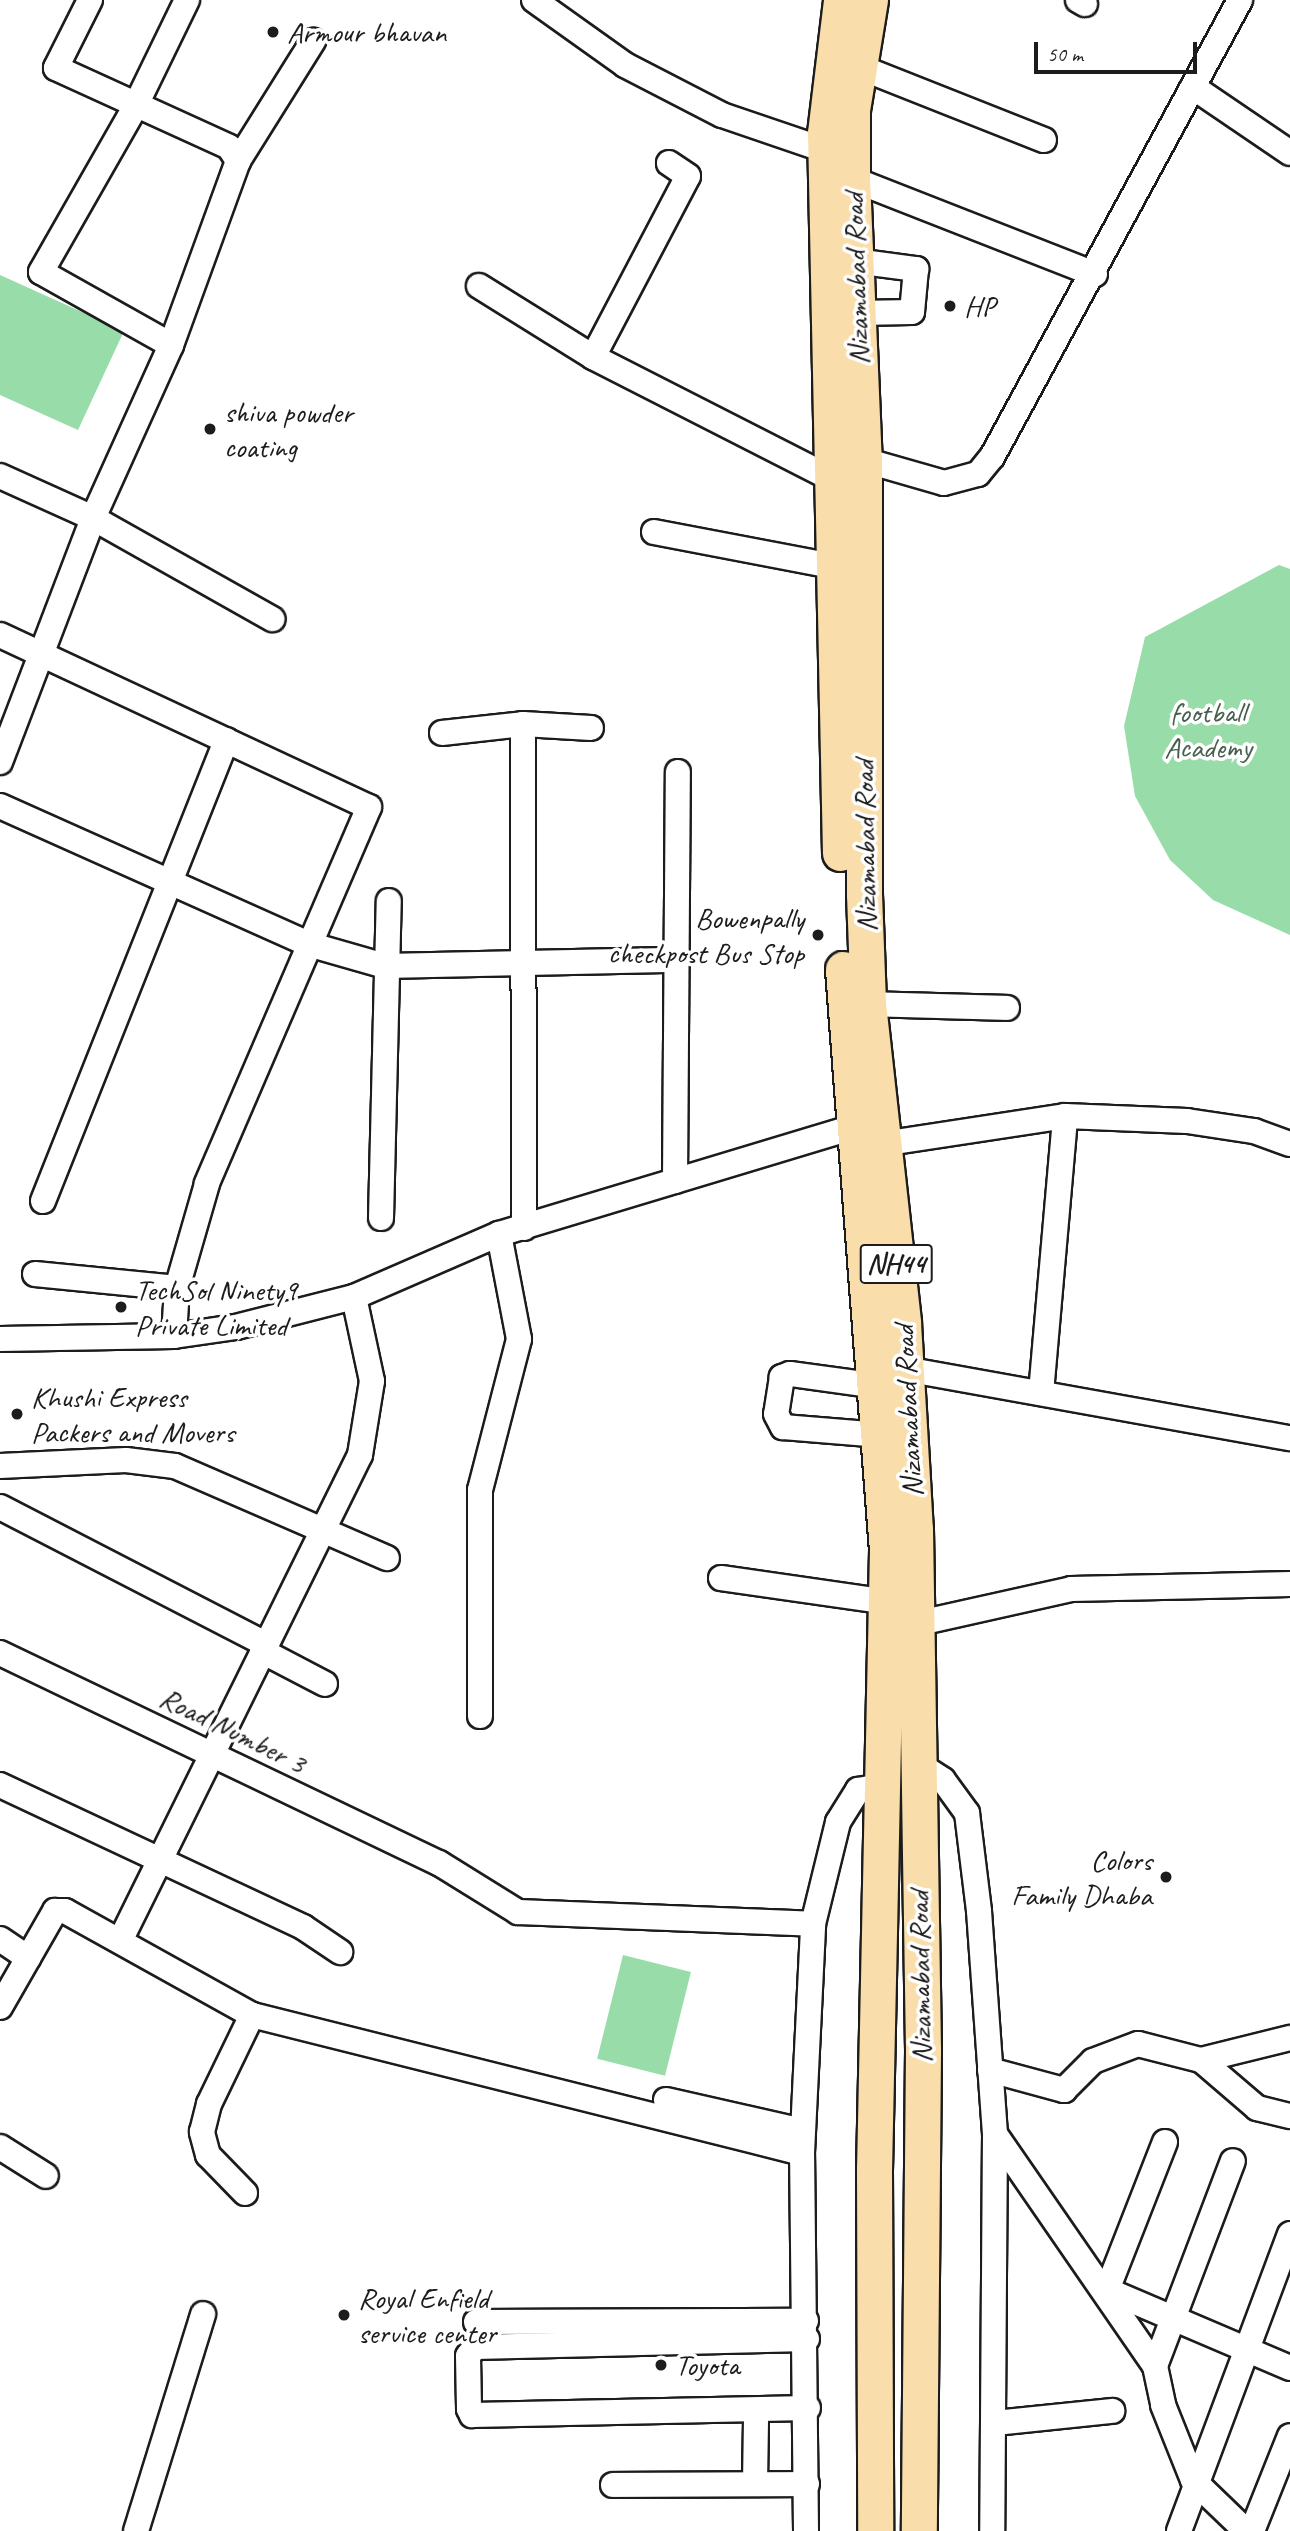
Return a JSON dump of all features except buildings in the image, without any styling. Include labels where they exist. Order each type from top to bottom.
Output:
[{"type":"highway","name":"Nizamabad Road","points":[[841,0],[828,151],[836,481],[840,898],[851,1128],[891,1378],[881,1435],[887,1602],[886,1785],[874,2169],[875,2531]]},
{"type":"highway","name":"Nizamabad Road","points":[[870,0],[857,66],[852,179],[864,460],[868,1004],[882,1144],[891,1378],[915,1624],[919,2531]]},
{"type":"street","points":[[90,0],[56,68],[135,107],[229,147],[238,161]]},
{"type":"street","points":[[171,345],[41,272],[135,107],[187,0]]},
{"type":"street","points":[[534,0],[625,65],[722,115],[828,151]]},
{"type":"street","points":[[864,460],[944,483],[978,474],[1095,275],[1240,0]]},
{"type":"street","points":[[0,762],[44,654],[93,518],[171,345],[238,161],[313,41]]},
{"type":"street","points":[[857,66],[1044,140]]},
{"type":"street","points":[[1193,87],[1290,153]]},
{"type":"street","points":[[593,358],[688,176],[669,163]]},
{"type":"street","points":[[852,179],[1095,275]]},
{"type":"street","points":[[855,261],[916,270],[912,312],[857,313]]},
{"type":"street","points":[[479,286],[593,358],[836,481]]},
{"type":"street","points":[[0,476],[93,518],[272,620]]},
{"type":"street","points":[[654,533],[837,567]]},
{"type":"street","points":[[0,635],[369,807],[207,1185],[177,1288],[174,1336]]},
{"type":"street","points":[[523,724],[524,1228]]},
{"type":"street","points":[[443,733],[523,724],[591,728]]},
{"type":"street","points":[[43,1201],[226,740]]},
{"type":"street","points":[[675,1181],[678,772]]},
{"type":"street","points":[[1,808],[309,944],[385,966],[678,960]]},
{"type":"street","points":[[382,1218],[385,966],[389,901]]},
{"type":"street","points":[[868,1004],[1007,1008]]},
{"type":"street","points":[[1041,1393],[1065,1116]]},
{"type":"street","points":[[882,1144],[1065,1116],[1187,1121],[1254,1131],[1290,1144]]},
{"type":"street","points":[[0,1339],[174,1336],[236,1327],[354,1297],[499,1234],[851,1128]]},
{"type":"street","points":[[480,1716],[480,1490],[519,1339],[499,1234]]},
{"type":"street","points":[[36,1274],[177,1288]]},
{"type":"street","points":[[120,1941],[360,1455],[372,1403],[354,1297]]},
{"type":"street","points":[[881,1435],[783,1427],[776,1414],[782,1377],[790,1374],[891,1378],[1041,1393],[1290,1438]]},
{"type":"street","points":[[0,1466],[126,1460],[175,1466],[321,1532],[387,1558]]},
{"type":"street","points":[[3,1516],[264,1648],[325,1684]]},
{"type":"street","points":[[721,1578],[887,1602]]},
{"type":"street","points":[[915,1624],[1071,1589],[1290,1584]]},
{"type":"street","name":"Road Number 3","points":[[0,1653],[439,1863],[518,1912],[813,1924]]},
{"type":"street","points":[[917,1763],[943,1780],[967,1813],[995,2134],[995,2423],[992,2531]]},
{"type":"street","points":[[0,1785],[160,1857],[340,1952]]},
{"type":"street","points":[[806,2531],[808,2408],[802,2142],[813,1924],[838,1822],[858,1790],[886,1785]]},
{"type":"street","points":[[0,2007],[55,1911],[65,1910],[252,2015],[802,2142]]},
{"type":"street","points":[[0,1939],[28,1958]]},
{"type":"street","points":[[245,2193],[208,2155],[202,2132],[209,2104],[252,2015]]},
{"type":"street","points":[[1201,2060],[1290,2038]]},
{"type":"street","points":[[990,2070],[1064,2090],[1093,2061],[1138,2044],[1201,2060],[1257,2108],[1290,2116]]},
{"type":"street","points":[[666,2100],[802,2142]]},
{"type":"street","points":[[995,2134],[1107,2290],[1155,2366],[1163,2404],[1193,2480],[1246,2531]]},
{"type":"street","points":[[1107,2290],[1165,2142]]},
{"type":"street","points":[[0,2148],[46,2176]]},
{"type":"street","points":[[1155,2366],[1233,2161]]},
{"type":"street","points":[[1179,2531],[1193,2480],[1290,2234]]},
{"type":"street","points":[[1107,2290],[1176,2314],[1290,2368]]},
{"type":"street","points":[[136,2531],[203,2314]]},
{"type":"street","points":[[476,2322],[806,2330]]},
{"type":"street","points":[[806,2330],[475,2347],[467,2356],[472,2415],[808,2408]]},
{"type":"street","points":[[995,2423],[1112,2411]]},
{"type":"street","points":[[755,2484],[756,2421]]},
{"type":"street","points":[[1252,2531],[1290,2436]]},
{"type":"street","points":[[613,2485],[807,2484]]},
{"type":"green space","points":[[0,275],[124,331],[78,430],[0,395]]},
{"type":"green space","name":"football Academy","points":[[1279,565],[1290,569],[1290,935],[1213,900],[1170,860],[1135,796],[1124,726],[1145,637]]},
{"type":"green space","points":[[623,1955],[691,1972],[665,2076],[597,2059]]},
{"type":"place","name":"Armour bhavan","points":[[273,32]]},
{"type":"place","name":"HP","points":[[950,306]]},
{"type":"place","name":"shiva powder coating","points":[[210,429]]},
{"type":"place","name":"Bowenpally checkpost Bus Stop","points":[[818,935]]},
{"type":"place","name":"TechSol Ninety9 Private Limited","points":[[121,1307]]},
{"type":"place","name":"Khushi Express Packers and Movers","points":[[17,1414]]},
{"type":"place","name":"Colors Family Dhaba","points":[[1166,1877]]},
{"type":"place","name":"Royal Enfield service center","points":[[344,2315]]},
{"type":"place","name":"Toyota","points":[[661,2365]]}]
